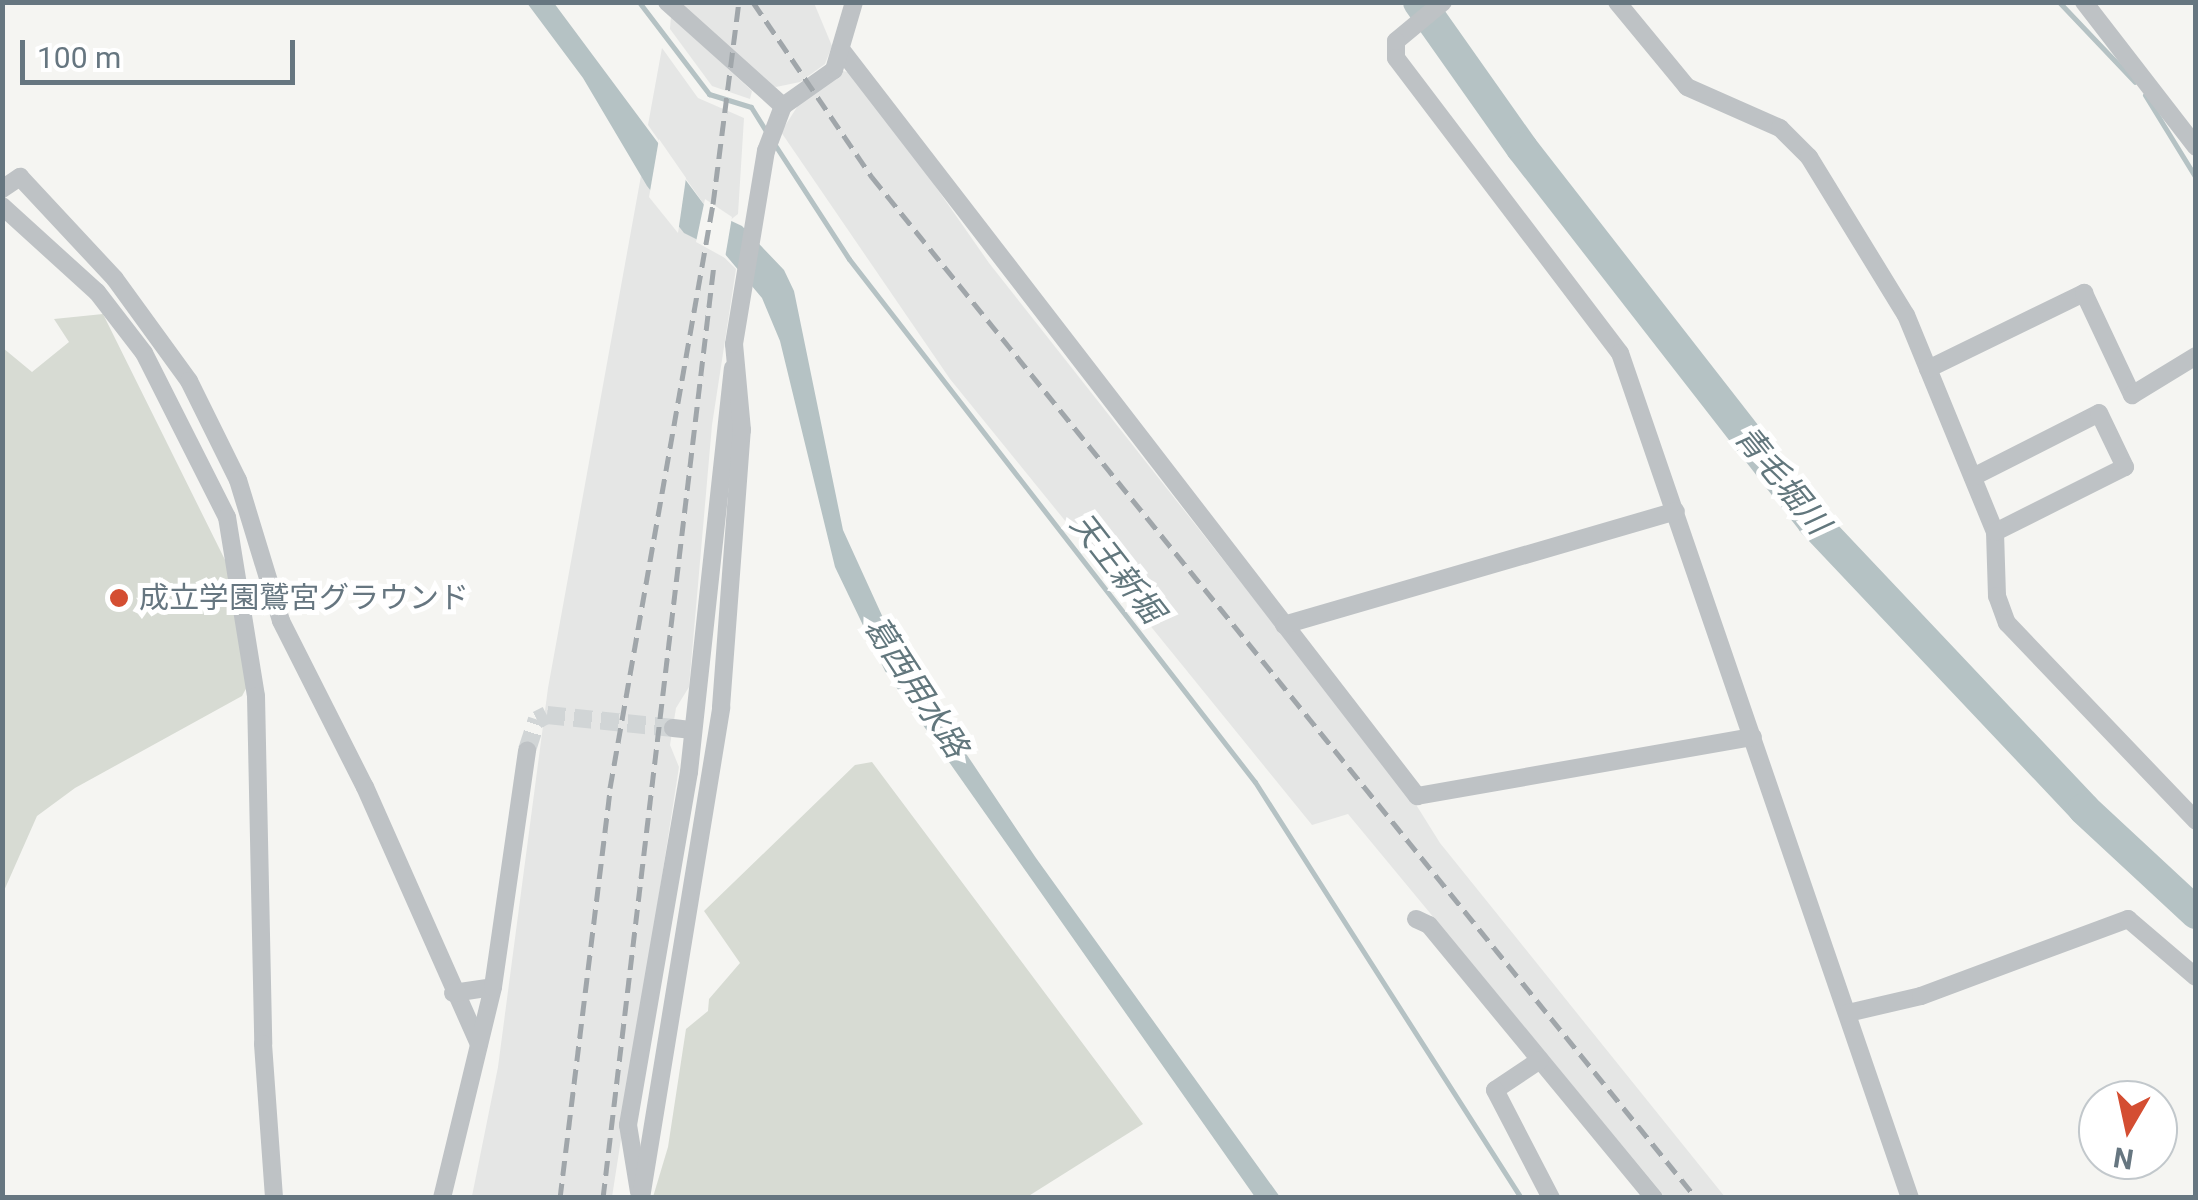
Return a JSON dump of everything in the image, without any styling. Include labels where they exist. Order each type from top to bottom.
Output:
[{"type":"street","points":[[667,2],[778,114]]},
{"type":"street","points":[[641,1197],[720,707],[742,430],[735,363],[752,228],[766,151],[778,114],[834,70],[843,52],[854,2]]},
{"type":"street","points":[[1443,2],[1401,35],[1394,50],[1407,74],[1612,338],[1676,511],[1910,1198]]},
{"type":"street","points":[[1617,2],[1687,87],[1768,122],[1796,142],[1895,291],[1995,532],[1997,596],[2007,623],[2196,821]]},
{"type":"street","points":[[2084,2],[2196,147]]},
{"type":"street","points":[[843,52],[1417,796],[1753,737]]},
{"type":"street","points":[[2,189],[20,177],[115,279],[188,380],[238,480],[281,620],[365,787],[453,993],[479,1044]]},
{"type":"street","points":[[2,206],[98,292],[144,353],[227,517],[256,696],[263,1044],[274,1198]]},
{"type":"street","points":[[1928,369],[2084,293],[2132,395],[2196,356]]},
{"type":"street","points":[[641,1197],[630,1169],[628,1125],[651,1008],[693,730],[726,388],[735,363]]},
{"type":"street","points":[[1973,477],[2099,413],[2125,467],[1995,532]]},
{"type":"street","points":[[1284,625],[1676,511]]},
{"type":"street","points":[[673,728],[693,730]]},
{"type":"street","points":[[442,1198],[492,987],[527,750]]},
{"type":"street","points":[[1416,919],[1654,1198]]},
{"type":"street","points":[[1848,1014],[1921,996],[2128,919],[2196,977]]},
{"type":"street","points":[[453,993],[492,987]]},
{"type":"street","points":[[651,1008],[653,1044],[663,1061]]},
{"type":"street","points":[[1540,1060],[1495,1090],[1551,1198]]},
{"type":"shaded area","points":[[675,3],[814,3],[832,46],[825,64],[800,82],[776,87],[762,82]]},
{"type":"shaded area","points":[[671,16],[752,91],[750,99],[712,86],[670,29]]},
{"type":"shaded area","points":[[662,48],[698,98],[744,118],[738,214],[729,221],[708,210],[648,125]]},
{"type":"shaded area","points":[[843,71],[857,74],[989,263],[1415,803],[1440,843],[1725,1197],[1665,1197],[1348,814],[1312,825],[950,379],[781,132],[799,104]]},
{"type":"shaded area","points":[[641,176],[736,269],[712,425],[689,687],[676,708],[670,745],[679,767],[612,1197],[478,1198],[472,1196],[498,1067],[548,688]]},
{"type":"shaded area","name":"成立学園鷲宮グラウンド","points":[[103,314],[230,570],[249,683],[242,696],[75,788],[37,816],[3,893],[3,348],[32,372],[69,342],[54,319]]},
{"type":"shaded area","points":[[872,762],[1143,1124],[1027,1197],[653,1197],[668,1147],[686,1029],[708,1011],[709,999],[740,963],[704,911],[855,765]]},
{"type":"water","name":"葛西用水路","points":[[527,3],[554,3],[708,210],[742,226],[784,270],[794,291],[843,530],[900,655],[1036,858],[1280,1197],[1255,1197],[885,671],[835,567],[780,341],[762,298],[724,253],[684,233],[647,186],[583,78]]},
{"type":"pier","points":[[659,139],[686,178],[678,233],[649,197]]},
{"type":"pier","points":[[705,199],[732,217],[725,258],[696,242]]},
{"type":"waterway","name":"天王新堀","points":[[639,2],[709,94],[751,107],[766,131]]},
{"type":"waterway","name":"青毛堀川","points":[[1419,2],[1522,148],[1813,522],[2084,809],[2196,913]]},
{"type":"waterway","points":[[2059,2],[2135,82]]},
{"type":"waterway","points":[[2145,95],[2196,178]]},
{"type":"waterway","name":"天王新堀","points":[[775,145],[849,259],[1255,782],[1521,1198]]},
{"type":"tunnel","points":[[527,750],[537,720],[547,715],[673,728]]},
{"type":"railway","points":[[560,1198],[610,788],[713,204],[739,2]]},
{"type":"railway","points":[[753,2],[872,177],[1696,1198]]},
{"type":"railway","points":[[603,1198],[714,265]]},
{"type":"place","name":"成立学園鷲宮グラウンド","points":[[119,598]]}]
